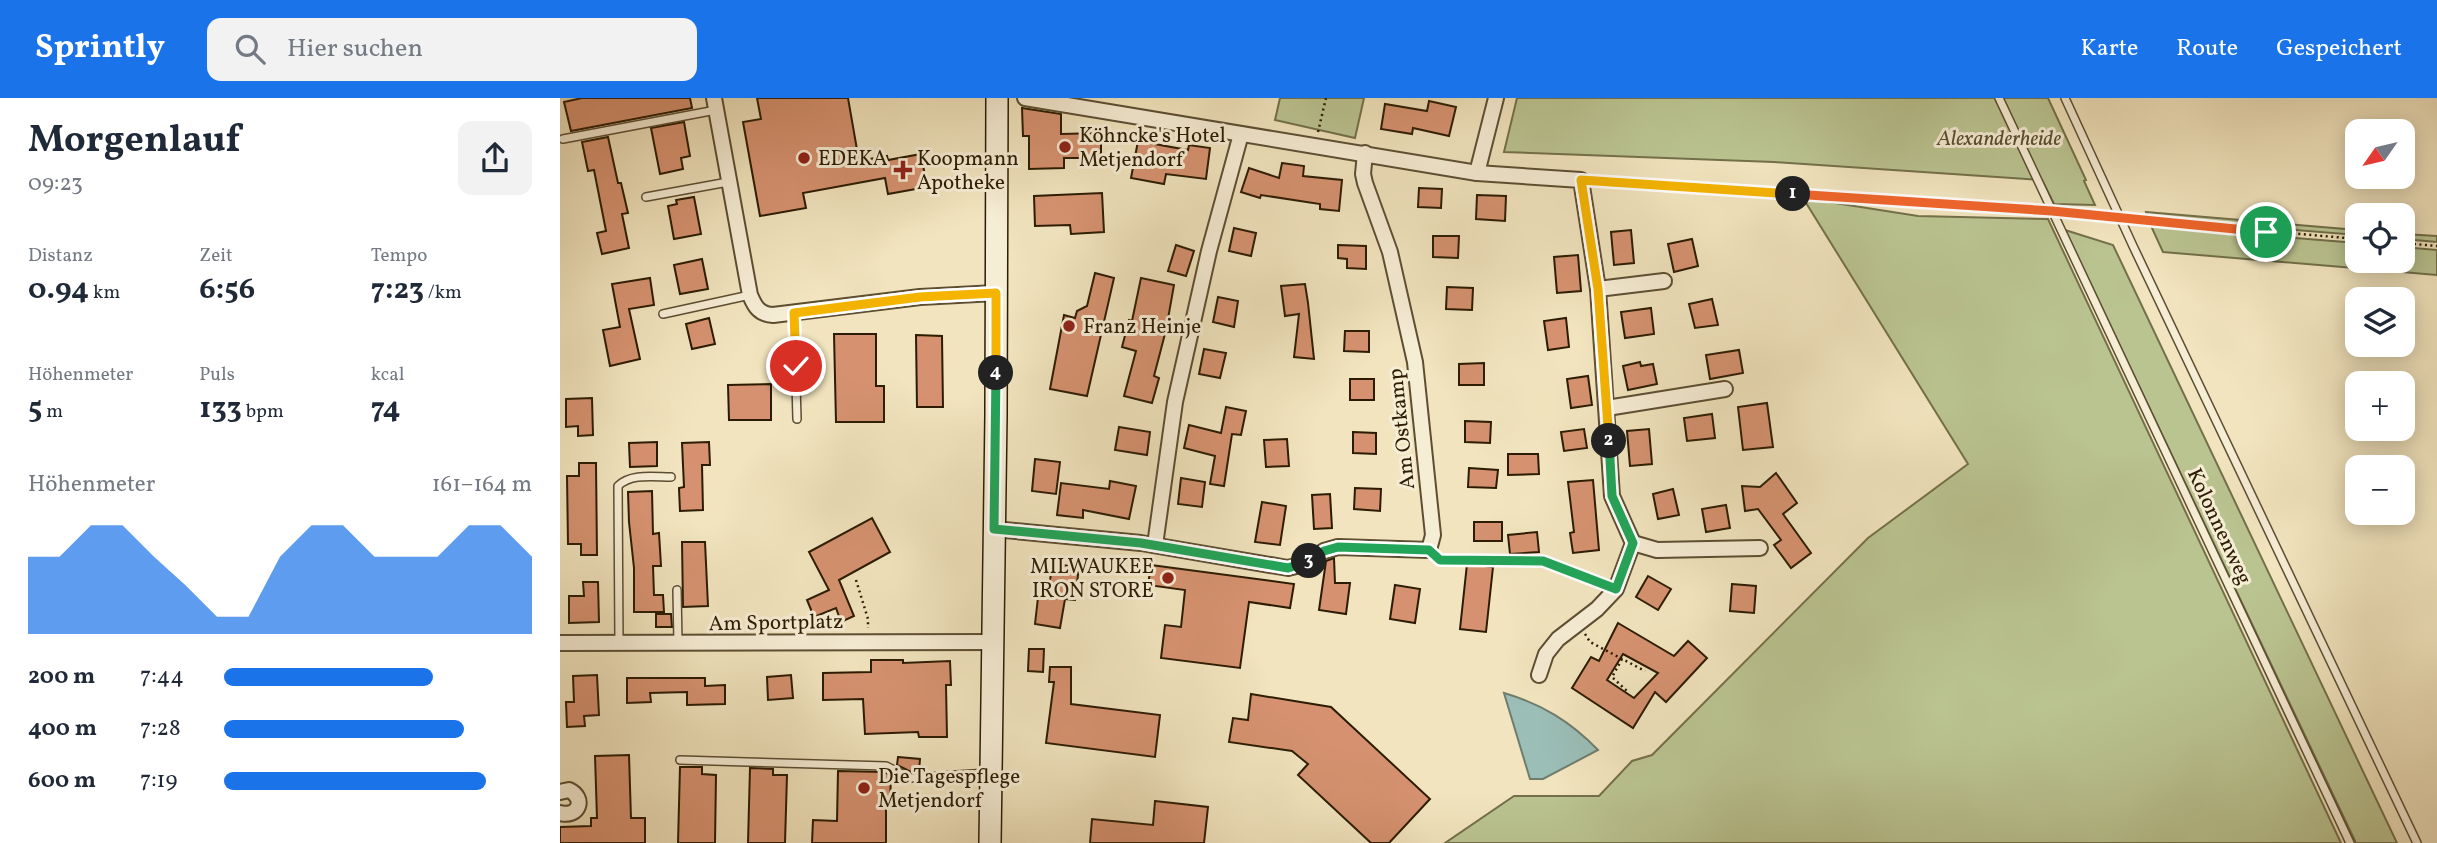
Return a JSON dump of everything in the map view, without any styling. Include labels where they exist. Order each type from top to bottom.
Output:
[{"type":"main road","points":[[990,843],[997,98]]},
{"type":"street","points":[[1026,98],[1477,173],[1581,180],[1598,289],[1612,496],[1633,543],[1616,589],[1597,609],[1558,639],[1546,654],[1539,675]]},
{"type":"street","points":[[1477,173],[1496,98]]},
{"type":"street","points":[[715,104],[750,295],[758,310],[765,314],[794,313],[920,297],[996,293]]},
{"type":"street","points":[[1155,545],[1175,402],[1209,251],[1241,134]]},
{"type":"street","name":"Am Ostkamp","points":[[1365,153],[1363,174],[1390,252],[1415,362],[1433,535],[1429,550]]},
{"type":"street","points":[[1598,289],[1664,281]]},
{"type":"street","points":[[1607,408],[1725,389]]},
{"type":"street","points":[[994,529],[1155,545],[1288,568],[1304,564],[1324,551],[1338,547],[1429,550]]},
{"type":"street","points":[[1633,543],[1657,551],[1760,548]]},
{"type":"street","name":"Am Sportplatz","points":[[560,643],[993,642]]},
{"type":"street","points":[[560,792],[569,790],[575,793],[579,801],[578,809],[574,813],[560,813]]},
{"type":"lane","name":"Kolonnenweg","points":[[1999,98],[2350,843]]},
{"type":"lane","points":[[2065,98],[2417,843]]},
{"type":"lane","points":[[563,139],[715,104]]},
{"type":"lane","points":[[646,197],[728,181]]},
{"type":"lane","points":[[663,314],[750,295]]},
{"type":"lane","points":[[794,313],[797,419]]},
{"type":"lane","points":[[618,643],[618,486],[632,477],[671,477]]},
{"type":"lane","points":[[677,590],[678,644]]},
{"type":"lane","points":[[680,760],[886,766],[910,778],[992,773]]},
{"type":"path","points":[[1315,146],[1326,98]]},
{"type":"path","points":[[1581,180],[2052,211],[2345,238]]},
{"type":"path","points":[[2415,244],[2437,246]]},
{"type":"path","points":[[1429,550],[1440,560],[1543,561],[1616,589]]},
{"type":"path","points":[[856,580],[868,618],[867,641]]},
{"type":"path","points":[[1578,622],[1590,642],[1645,671]]},
{"type":"path","points":[[1622,659],[1612,677],[1628,692]]},
{"type":"green space","points":[[1280,98],[1364,98],[1355,138],[1275,120]]},
{"type":"green space","name":"Alexanderheide","points":[[1517,98],[2048,98],[2095,205],[2054,204],[2042,180],[1774,162],[1504,152]]},
{"type":"green space","points":[[1803,198],[1918,216],[2048,219],[2341,843],[1445,843],[1514,796],[1599,796],[1632,761],[1652,755],[1868,538],[1968,464]]},
{"type":"green space","points":[[2146,212],[2345,229],[2345,234],[2148,218]]},
{"type":"green space","points":[[2151,226],[2345,242],[2345,267],[2163,252]]},
{"type":"green space","points":[[2065,230],[2113,245],[2397,843],[2356,843]]},
{"type":"green space","points":[[2415,235],[2437,236],[2437,242],[2415,240]]},
{"type":"green space","points":[[2415,248],[2437,250],[2437,275],[2413,273]]},
{"type":"water","points":[[1504,693],[1555,715],[1598,750],[1543,779],[1530,779]]},
{"type":"building","points":[[582,98],[690,98],[692,108],[571,131],[564,102]]},
{"type":"building","name":"EDEKA","points":[[757,98],[848,98],[859,161],[887,156],[888,160],[921,154],[927,187],[888,194],[885,178],[803,193],[806,208],[760,216],[743,122],[761,119]]},
{"type":"building","points":[[1429,101],[1456,107],[1449,136],[1413,128],[1412,134],[1381,129],[1385,104],[1427,111]]},
{"type":"building","name":"Köhncke's Hotel Metjendorf","points":[[1022,108],[1061,114],[1061,134],[1101,133],[1101,158],[1064,158],[1064,168],[1029,169],[1029,136],[1023,136]]},
{"type":"building","points":[[684,122],[690,156],[681,158],[683,169],[660,174],[651,128]]},
{"type":"building","points":[[608,137],[628,213],[622,214],[629,248],[602,254],[597,233],[606,231],[594,170],[588,171],[582,142]]},
{"type":"building","points":[[1138,141],[1188,150],[1189,145],[1210,148],[1206,179],[1166,174],[1164,184],[1131,178]]},
{"type":"building","points":[[1282,163],[1304,166],[1303,176],[1342,180],[1339,211],[1320,209],[1320,204],[1261,195],[1260,198],[1241,192],[1249,168],[1279,178]]},
{"type":"building","points":[[1419,188],[1442,189],[1441,208],[1418,207]]},
{"type":"building","points":[[1102,193],[1104,232],[1071,234],[1070,225],[1035,226],[1034,196]]},
{"type":"building","points":[[1477,195],[1506,196],[1505,221],[1476,219]]},
{"type":"building","points":[[694,197],[701,234],[674,239],[668,206],[677,204],[676,200]]},
{"type":"building","points":[[1234,228],[1256,233],[1251,256],[1229,251]]},
{"type":"building","points":[[1631,230],[1634,263],[1614,265],[1611,232]]},
{"type":"building","points":[[1433,236],[1459,236],[1458,258],[1433,257]]},
{"type":"building","points":[[1692,239],[1698,266],[1674,272],[1668,244]]},
{"type":"building","points":[[1176,245],[1194,251],[1186,276],[1168,271]]},
{"type":"building","points":[[1338,245],[1366,246],[1366,269],[1347,268],[1347,259],[1338,258]]},
{"type":"building","points":[[1578,255],[1581,291],[1557,293],[1554,257]]},
{"type":"building","points":[[702,259],[708,289],[680,294],[674,265]]},
{"type":"building","points":[[1095,273],[1114,278],[1087,396],[1050,389],[1064,315],[1075,318],[1077,311],[1087,306]]},
{"type":"building","points":[[650,278],[654,305],[629,309],[640,359],[610,366],[603,330],[620,327],[612,284]]},
{"type":"building","points":[[1141,278],[1174,285],[1154,376],[1159,378],[1152,403],[1124,396],[1136,351],[1122,347],[1129,320],[1132,321]]},
{"type":"building","points":[[1305,284],[1314,359],[1294,357],[1299,314],[1285,316],[1281,286]]},
{"type":"building","points":[[1447,287],[1473,288],[1472,310],[1446,309]]},
{"type":"building","points":[[1218,297],[1238,301],[1234,327],[1213,322]]},
{"type":"building","points":[[1712,299],[1718,325],[1695,328],[1689,304]]},
{"type":"building","points":[[1651,308],[1654,334],[1625,338],[1621,312]]},
{"type":"building","points":[[709,318],[715,344],[692,349],[686,324]]},
{"type":"building","points":[[1566,318],[1569,347],[1548,350],[1544,321]]},
{"type":"building","points":[[1345,331],[1369,331],[1369,352],[1344,351]]},
{"type":"building","points":[[834,334],[876,334],[876,386],[884,386],[884,422],[836,422]]},
{"type":"building","points":[[916,335],[942,336],[943,407],[917,407]]},
{"type":"building","points":[[1204,349],[1226,353],[1220,378],[1199,374]]},
{"type":"building","points":[[1739,350],[1743,373],[1710,379],[1706,355]]},
{"type":"building","points":[[1640,362],[1641,366],[1653,364],[1657,384],[1628,390],[1623,366]]},
{"type":"building","points":[[1484,363],[1484,385],[1459,385],[1459,364]]},
{"type":"building","points":[[1588,376],[1592,405],[1571,408],[1567,379]]},
{"type":"building","points":[[1350,379],[1374,379],[1374,400],[1350,400]]},
{"type":"building","points":[[771,384],[771,420],[729,420],[728,385]]},
{"type":"building","points":[[592,398],[593,435],[578,436],[578,426],[566,427],[566,399]]},
{"type":"building","points":[[1767,403],[1773,447],[1743,450],[1738,407]]},
{"type":"building","points":[[1226,407],[1246,411],[1241,435],[1232,434],[1224,486],[1210,484],[1215,456],[1184,448],[1189,425],[1221,433]]},
{"type":"building","points":[[1712,414],[1715,438],[1687,441],[1684,418]]},
{"type":"building","points":[[1465,421],[1491,422],[1490,443],[1465,442]]},
{"type":"building","points":[[1119,427],[1150,432],[1147,455],[1115,450]]},
{"type":"building","points":[[1584,429],[1587,448],[1564,451],[1561,432]]},
{"type":"building","points":[[1649,429],[1652,464],[1630,466],[1627,431]]},
{"type":"building","points":[[1353,432],[1376,433],[1376,454],[1353,453]]},
{"type":"building","points":[[1287,439],[1289,466],[1266,467],[1264,440]]},
{"type":"building","points":[[657,442],[657,466],[630,467],[629,443]]},
{"type":"building","points":[[709,442],[710,465],[702,465],[703,510],[680,511],[679,488],[684,487],[682,443]]},
{"type":"building","points":[[1508,454],[1538,454],[1539,474],[1508,475]]},
{"type":"building","points":[[1035,459],[1060,462],[1056,494],[1032,491]]},
{"type":"building","points":[[579,463],[596,463],[597,555],[581,555],[581,544],[568,544],[567,476],[579,476]]},
{"type":"building","points":[[1469,468],[1498,470],[1496,488],[1468,487]]},
{"type":"building","points":[[1776,473],[1797,503],[1783,514],[1811,553],[1791,568],[1774,545],[1781,540],[1758,509],[1745,511],[1742,486],[1760,487]]},
{"type":"building","points":[[1181,478],[1205,482],[1202,507],[1178,504]]},
{"type":"building","points":[[1593,480],[1599,550],[1573,553],[1570,533],[1574,532],[1568,482]]},
{"type":"building","points":[[1110,481],[1136,486],[1129,519],[1083,510],[1083,518],[1057,515],[1061,483],[1109,489]]},
{"type":"building","points":[[1355,488],[1381,489],[1380,511],[1354,509]]},
{"type":"building","points":[[1673,489],[1679,515],[1658,519],[1653,494]]},
{"type":"building","points":[[652,491],[653,534],[659,533],[661,566],[653,566],[654,595],[663,595],[664,612],[634,612],[634,568],[628,492]]},
{"type":"building","points":[[1330,494],[1332,528],[1314,529],[1312,495]]},
{"type":"building","points":[[1262,502],[1286,506],[1280,545],[1255,542]]},
{"type":"building","points":[[1726,505],[1730,528],[1706,532],[1702,509]]},
{"type":"building","points":[[872,518],[890,552],[839,580],[854,616],[841,622],[836,608],[814,617],[807,600],[829,590],[809,552]]},
{"type":"building","points":[[1474,522],[1502,522],[1502,541],[1474,541]]},
{"type":"building","points":[[1537,532],[1539,552],[1510,554],[1508,535]]},
{"type":"building","points":[[682,542],[705,542],[708,606],[683,607]]},
{"type":"building","points":[[1334,558],[1335,583],[1350,583],[1346,614],[1319,610],[1326,561]]},
{"type":"building","points":[[1052,564],[1079,567],[1075,600],[1065,599],[1060,628],[1035,624],[1040,580],[1050,581]]},
{"type":"building","points":[[1467,564],[1493,567],[1486,632],[1460,629]]},
{"type":"building","points":[[1151,565],[1294,584],[1290,608],[1249,602],[1240,668],[1161,658],[1165,625],[1181,627],[1185,590],[1148,585]]},
{"type":"building","points":[[1648,576],[1671,589],[1658,610],[1636,597]]},
{"type":"building","points":[[583,582],[598,582],[599,622],[569,623],[569,596],[584,596]]},
{"type":"building","points":[[1732,584],[1756,586],[1754,613],[1730,611]]},
{"type":"building","points":[[1395,585],[1420,589],[1415,623],[1390,619]]},
{"type":"building","points":[[656,614],[671,614],[672,627],[656,627]]},
{"type":"building","points":[[1618,623],[1674,656],[1688,641],[1707,658],[1666,702],[1655,692],[1633,728],[1572,688],[1591,657],[1599,661]],"holes":[[[1623,654],[1658,673],[1634,698],[1607,680]]]},
{"type":"building","points":[[1029,649],[1044,649],[1043,672],[1028,671]]},
{"type":"building","points":[[871,660],[903,660],[903,663],[950,661],[951,685],[946,685],[947,737],[919,737],[918,732],[865,734],[863,699],[823,700],[823,673],[871,672]]},
{"type":"building","points":[[1050,667],[1071,667],[1071,704],[1160,715],[1155,757],[1046,743],[1054,682],[1049,682]]},
{"type":"building","points":[[597,675],[599,715],[584,716],[585,726],[567,727],[566,702],[574,702],[573,676]]},
{"type":"building","points":[[791,675],[793,698],[768,700],[767,677]]},
{"type":"building","points":[[627,678],[705,678],[705,686],[725,685],[725,704],[687,705],[687,692],[650,693],[651,702],[627,703]]},
{"type":"building","points":[[1251,694],[1331,707],[1430,799],[1389,843],[1371,843],[1298,775],[1308,764],[1292,751],[1229,742],[1233,718],[1248,720]]},
{"type":"building","points":[[629,755],[631,818],[645,818],[645,843],[560,843],[560,827],[591,826],[591,818],[597,818],[595,756]]},
{"type":"building","points":[[898,757],[920,759],[919,771],[911,772],[897,765]]},
{"type":"building","points":[[680,767],[702,767],[702,774],[716,775],[715,843],[678,843]]},
{"type":"building","points":[[750,768],[773,769],[773,775],[787,775],[785,843],[748,843]]},
{"type":"building","points":[[838,771],[884,772],[891,775],[890,804],[886,804],[886,843],[812,843],[813,820],[837,821]]},
{"type":"building","points":[[1155,801],[1208,807],[1204,843],[1090,843],[1092,819],[1153,825]]},
{"type":"place","name":"Köhncke's Hotel Metjendorf","points":[[1065,147]]},
{"type":"place","name":"EDEKA","points":[[804,158]]},
{"type":"place","name":"Koopmann Apotheke","points":[[903,170]]},
{"type":"place","name":"Franz Heinje","points":[[1069,326]]},
{"type":"place","name":"MILWAUKEE IRON STORE","points":[[1168,578]]},
{"type":"place","name":"Die Tagespflege Metjendorf","points":[[864,788]]},
{"type":"route","points":[[796,366],[794,313],[950,294],[996,293],[994,529],[1141,543],[1288,568],[1304,564],[1324,551],[1338,547],[1429,550],[1440,560],[1543,561],[1616,589],[1633,543],[1612,496],[1598,289],[1581,180],[2052,211],[2266,232]]}]
